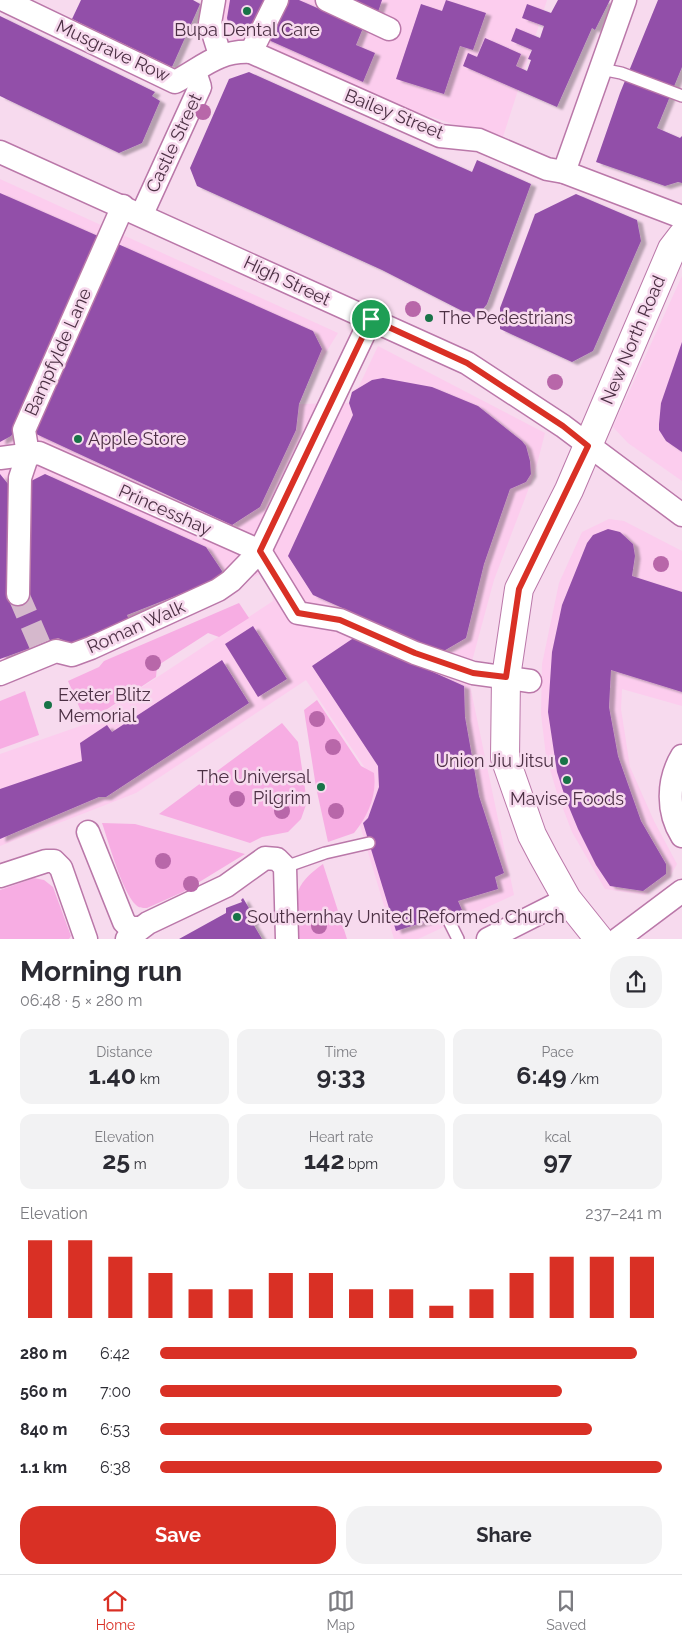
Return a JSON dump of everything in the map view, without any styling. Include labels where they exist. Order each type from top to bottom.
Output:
[{"type":"main road","name":"New North Road","points":[[599,939],[567,898],[532,835],[505,758],[518,679],[519,589],[588,446],[672,249],[682,236]]},
{"type":"street","name":"Musgrave Row","points":[[4,0],[175,82],[195,72],[220,55]]},
{"type":"street","points":[[214,0],[210,22],[220,55]]},
{"type":"street","points":[[251,52],[277,0]]},
{"type":"street","points":[[327,0],[389,29]]},
{"type":"street","points":[[564,172],[625,0]]},
{"type":"street","name":"Bailey Street","points":[[220,55],[234,51],[251,52],[440,136],[480,140],[547,169],[564,172],[682,217]]},
{"type":"street","name":"Castle Street","points":[[132,210],[200,87],[195,72]]},
{"type":"street","name":"High Street","points":[[0,152],[467,363],[563,426],[682,515]]},
{"type":"street","name":"Bampfylde Lane","points":[[18,594],[20,478],[28,454],[24,430],[132,210]]},
{"type":"street","name":"Roman Walk","points":[[0,674],[42,650],[72,655],[91,648],[218,590],[230,581],[260,551],[371,319]]},
{"type":"street","name":"Princesshay","points":[[0,458],[39,453],[260,551]]},
{"type":"street","points":[[260,551],[298,613],[340,620],[415,653],[473,673],[518,679]]},
{"type":"street","points":[[682,756],[673,777],[670,801],[673,818],[682,836]]},
{"type":"street","points":[[88,832],[124,922],[133,934],[226,886],[265,858],[277,859],[285,867],[286,939]]},
{"type":"street","points":[[0,876],[46,861],[54,861],[61,868],[86,939]]},
{"type":"street","points":[[618,939],[682,891]]},
{"type":"street","points":[[488,939],[567,898]]},
{"type":"lane","points":[[601,69],[621,73],[682,96]]},
{"type":"lane","points":[[285,867],[325,853],[369,843]]},
{"type":"lane","points":[[446,915],[458,939]]},
{"type":"shaded area","points":[[223,0],[547,0],[502,140],[410,110],[310,67],[238,45],[221,28],[221,6]]},
{"type":"shaded area","points":[[0,179],[338,333],[307,383],[299,404],[349,403],[352,392],[359,386],[378,346],[545,433],[535,472],[494,580],[468,676],[514,895],[418,939],[394,939],[359,822],[373,780],[306,680],[136,793],[0,846],[0,754],[86,724],[273,601],[270,578],[263,573],[76,648],[0,665]]},
{"type":"shaded area","points":[[682,276],[682,481],[628,443],[613,427]]},
{"type":"shaded area","points":[[609,519],[624,521],[682,551],[682,706],[622,689],[621,709],[630,767],[654,821],[677,864],[670,877],[645,895],[605,889],[572,832],[557,793],[546,756],[541,714],[542,664],[559,583],[582,532]]},
{"type":"shaded area","points":[[239,603],[249,618],[219,637],[208,633],[157,666],[156,677],[86,723],[68,681],[99,667],[104,661]]},
{"type":"shaded area","points":[[25,691],[39,735],[0,749],[0,701]]},
{"type":"shaded area","points":[[317,700],[361,766],[374,773],[375,781],[373,798],[367,813],[354,833],[328,842],[316,787],[304,710]]},
{"type":"shaded area","points":[[282,723],[298,742],[307,802],[301,819],[288,832],[262,837],[250,843],[159,814]]},
{"type":"shaded area","points":[[102,823],[135,824],[245,854],[183,892],[147,908],[141,908],[131,899],[126,890],[116,867]]},
{"type":"shaded area","points":[[323,864],[347,939],[298,939],[296,904],[299,888]]},
{"type":"shaded area","points":[[34,878],[44,880],[53,887],[71,936],[69,939],[0,939],[0,890]]},
{"type":"building","points":[[81,0],[193,0],[200,4],[172,67],[72,19]]},
{"type":"building","name":"Bupa Dental Care","points":[[230,0],[270,0],[249,34],[242,34],[229,26],[227,18]]},
{"type":"building","points":[[282,0],[299,0],[363,28],[356,45],[375,53],[363,82],[264,38]]},
{"type":"building","points":[[350,0],[382,0],[378,12]]},
{"type":"building","points":[[446,0],[486,13],[473,50],[460,46],[444,94],[396,79],[421,4],[442,11]]},
{"type":"building","points":[[558,0],[610,0],[595,30],[592,28],[557,107],[463,66],[468,53],[477,57],[485,38],[521,54],[516,66],[527,71],[531,60],[528,59],[532,50],[511,41],[516,28],[540,38],[544,26],[522,18],[527,4],[551,13]]},
{"type":"building","points":[[658,0],[682,0],[682,67],[657,128],[680,138],[682,136],[682,183],[678,182],[665,186],[596,162],[620,93]]},
{"type":"building","points":[[0,16],[155,92],[152,96],[160,101],[142,143],[119,153],[0,96]]},
{"type":"building","points":[[249,72],[472,172],[477,160],[531,184],[487,304],[476,318],[382,270],[197,186],[190,168],[229,79]]},
{"type":"building","points":[[0,193],[98,236],[17,427],[11,436],[0,442]]},
{"type":"building","points":[[576,194],[637,220],[641,241],[593,351],[572,362],[500,329],[500,308],[535,214]]},
{"type":"building","points":[[118,244],[313,331],[322,349],[299,404],[296,430],[260,507],[232,525],[34,433]]},
{"type":"building","points":[[682,342],[682,452],[666,441],[659,430],[659,424],[661,403]]},
{"type":"building","points":[[383,378],[432,387],[478,406],[522,441],[526,446],[530,461],[531,474],[526,482],[510,489],[484,564],[466,638],[442,652],[313,595],[288,556],[353,415],[349,403],[352,392],[372,380]]},
{"type":"building","points":[[0,474],[13,490],[45,474],[206,547],[222,571],[221,578],[127,615],[130,622],[72,644],[58,638],[0,659]]},
{"type":"building","points":[[608,529],[620,532],[633,544],[635,556],[632,576],[682,592],[682,692],[611,670],[609,707],[618,756],[641,821],[666,864],[666,874],[643,891],[610,886],[596,865],[578,829],[557,772],[548,712],[552,652],[562,605],[587,543],[593,535]]},
{"type":"building","points":[[253,626],[287,679],[258,697],[225,644]]},
{"type":"building","points":[[355,637],[464,686],[465,717],[479,796],[504,873],[495,877],[498,889],[458,901],[462,910],[396,931],[363,823],[368,818],[379,787],[378,766],[312,666]]},
{"type":"building","points":[[222,660],[249,703],[106,797],[99,797],[0,839],[0,789],[82,761],[80,743],[107,725],[112,732]]},
{"type":"building","name":"Southernhay United Reformed Church","points":[[243,898],[256,920],[252,922],[262,939],[179,939],[226,913],[226,908],[242,902]]},
{"type":"tunnel","points":[[18,594],[40,645]]},
{"type":"place","name":"Bupa Dental Care","points":[[247,11]]},
{"type":"place","name":"The Pedestrians","points":[[429,318]]},
{"type":"place","name":"Apple Store","points":[[78,439]]},
{"type":"place","name":"Exeter Blitz Memorial","points":[[48,705]]},
{"type":"place","name":"Union Jiu Jitsu","points":[[564,761]]},
{"type":"place","name":"Mavise Foods","points":[[567,780]]},
{"type":"place","name":"The Universal Pilgrim","points":[[321,787]]},
{"type":"place","name":"Southernhay United Reformed Church","points":[[237,917]]},
{"type":"route","points":[[371,319],[467,363],[563,426],[588,446],[569,490],[519,589],[506,677],[473,673],[415,653],[340,620],[298,613],[277,582],[260,551],[336,388],[371,319]]}]
